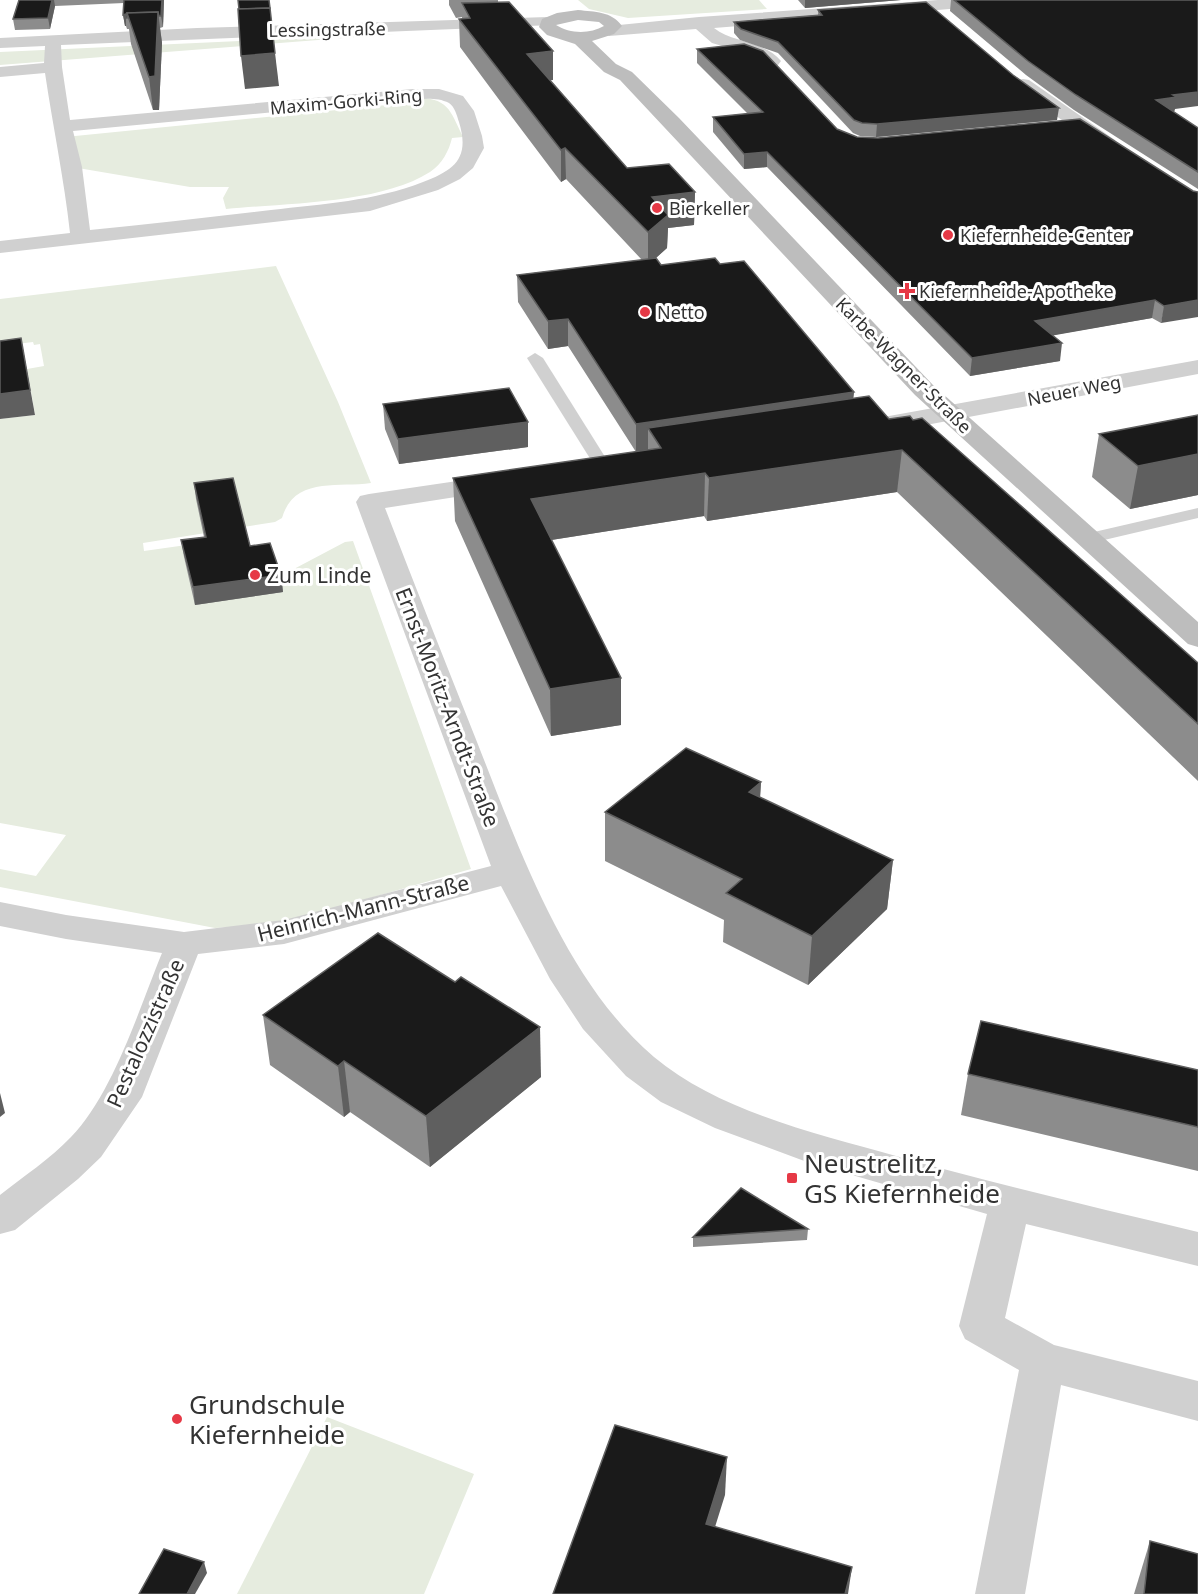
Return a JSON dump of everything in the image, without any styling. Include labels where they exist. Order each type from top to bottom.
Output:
[{"type":"street","points":[[553,16],[572,36],[607,29],[662,27],[692,22],[999,0]]},
{"type":"street","points":[[929,5],[951,23]]},
{"type":"street","points":[[553,16],[585,15],[607,29]]},
{"type":"street","name":"Lessingstraße","points":[[0,44],[209,33],[439,27],[553,16]]},
{"type":"street","points":[[692,22],[720,42],[766,56],[785,75]]},
{"type":"street","name":"Karbe-Wagner-Straße","points":[[607,29],[602,38],[624,66],[626,76]]},
{"type":"street","name":"Karbe-Wagner-Straße","points":[[572,36],[581,40],[610,68],[626,76],[924,390],[1198,638]]},
{"type":"street","points":[[53,41],[53,67],[62,126],[92,236]]},
{"type":"street","points":[[0,72],[53,67]]},
{"type":"street","points":[[1010,74],[1080,126],[1119,151]]},
{"type":"street","name":"Maxim-Gorki-Ring","points":[[0,247],[370,205],[431,186],[453,174],[466,164],[474,148],[474,136],[465,111],[457,100],[439,94],[425,93],[62,126]]},
{"type":"street","points":[[1048,130],[1080,126]]},
{"type":"street","name":"Neuer Weg","points":[[950,414],[1198,367]]},
{"type":"street","points":[[860,429],[950,414]]},
{"type":"street","name":"Ernst-Moritz-Arndt-Straße","points":[[521,480],[369,502],[511,872],[568,979],[596,1020],[640,1066],[675,1092],[729,1118],[821,1151],[1010,1204],[1198,1249]]},
{"type":"street","name":"Heinrich-Mann-Straße","points":[[0,914],[66,927],[184,944],[284,932],[511,872]]},
{"type":"street","name":"Pestalozzistraße","points":[[0,1218],[64,1168],[87,1146],[122,1097],[184,944]]},
{"type":"street","points":[[1010,1204],[981,1326],[1043,1361],[1198,1401]]},
{"type":"street","points":[[1000,1594],[1043,1361]]},
{"type":"lane","points":[[535,358],[604,468]]},
{"type":"lane","points":[[1087,539],[1198,513]]},
{"type":"shaded area","points":[[578,0],[759,0],[767,9],[628,18],[589,9]]},
{"type":"shaded area","points":[[395,34],[0,65],[0,52]]},
{"type":"shaded area","points":[[414,97],[434,100],[446,107],[451,112],[463,137],[452,138],[447,152],[438,165],[409,183],[359,196],[331,200],[226,209],[223,198],[229,187],[190,187],[72,167],[65,137],[417,102]]},
{"type":"shaded area","points":[[276,266],[338,402],[371,483],[332,485],[307,490],[296,496],[288,505],[282,518],[275,522],[143,543],[144,551],[243,537],[184,557],[196,605],[277,573],[292,570],[345,542],[353,541],[471,869],[280,924],[215,928],[0,887],[0,869],[36,876],[66,835],[0,823],[0,419],[35,415],[27,369],[44,366],[40,344],[34,345],[33,342],[0,346],[0,299]]},
{"type":"shaded area","points":[[327,1417],[474,1474],[424,1594],[237,1594]]},
{"type":"building","points":[[19,0],[52,0],[48,18],[13,19]]},
{"type":"building","points":[[124,0],[162,0],[161,16],[158,12],[127,13],[127,18],[125,18],[126,14],[123,15]]},
{"type":"building","points":[[238,0],[269,0],[270,8],[239,9]]},
{"type":"building","points":[[954,0],[1198,0],[1198,92],[1156,100],[1198,128],[1198,172],[1076,95],[1028,61]]},
{"type":"building","points":[[509,2],[553,51],[527,54],[627,168],[669,164],[695,192],[652,197],[668,215],[648,232],[565,148],[561,150],[459,19],[470,18],[462,3]]},
{"type":"building","points":[[926,2],[1013,75],[1059,108],[877,124],[862,123],[854,120],[778,42],[741,29],[734,22],[822,15],[818,10]]},
{"type":"building","points":[[270,8],[275,53],[241,56],[238,9]]},
{"type":"building","points":[[158,12],[155,76],[149,77],[127,13]]},
{"type":"building","points":[[744,44],[763,51],[837,129],[857,137],[878,138],[1080,119],[1198,192],[1198,300],[1164,306],[1155,300],[1035,321],[1062,343],[972,358],[767,152],[744,154],[713,117],[763,112],[697,49]]},
{"type":"building","points":[[656,258],[661,265],[715,258],[720,264],[744,261],[854,392],[636,424],[568,319],[548,321],[517,275]]},
{"type":"building","points":[[21,338],[30,390],[0,394],[0,341]]},
{"type":"building","points":[[509,388],[528,422],[398,439],[383,404]]},
{"type":"building","points":[[869,396],[889,419],[910,416],[913,420],[922,418],[1198,663],[1198,724],[902,450],[709,478],[705,473],[531,499],[621,678],[550,689],[453,478],[661,448],[648,428]]},
{"type":"building","points":[[1198,415],[1198,454],[1138,466],[1099,434]]},
{"type":"building","points":[[233,478],[250,546],[270,543],[281,575],[193,587],[181,540],[206,537],[194,483]]},
{"type":"building","points":[[686,748],[761,782],[749,792],[893,860],[812,936],[726,893],[742,879],[605,812]]},
{"type":"building","points":[[378,933],[455,982],[461,977],[540,1027],[426,1116],[344,1061],[338,1066],[263,1015]]},
{"type":"building","points":[[981,1021],[1198,1070],[1198,1127],[968,1074]]},
{"type":"building","points":[[741,1188],[808,1229],[693,1237]]},
{"type":"building","points":[[615,1425],[727,1457],[706,1524],[852,1567],[845,1594],[553,1594]]},
{"type":"building","points":[[1150,1541],[1198,1554],[1198,1594],[1144,1594]]},
{"type":"building","points":[[164,1549],[204,1562],[187,1594],[139,1594]]},
{"type":"place","name":"Bierkeller","points":[[657,208]]},
{"type":"place","name":"Kiefernheide-Center","points":[[948,235]]},
{"type":"place","name":"Kiefernheide-Apotheke","points":[[907,291]]},
{"type":"place","name":"Netto","points":[[645,312]]},
{"type":"place","name":"Zum Linde","points":[[255,575]]},
{"type":"place","name":"Neustrelitz, GS Kiefernheide","points":[[792,1178]]},
{"type":"place","name":"Grundschule Kiefernheide","points":[[177,1419]]}]
